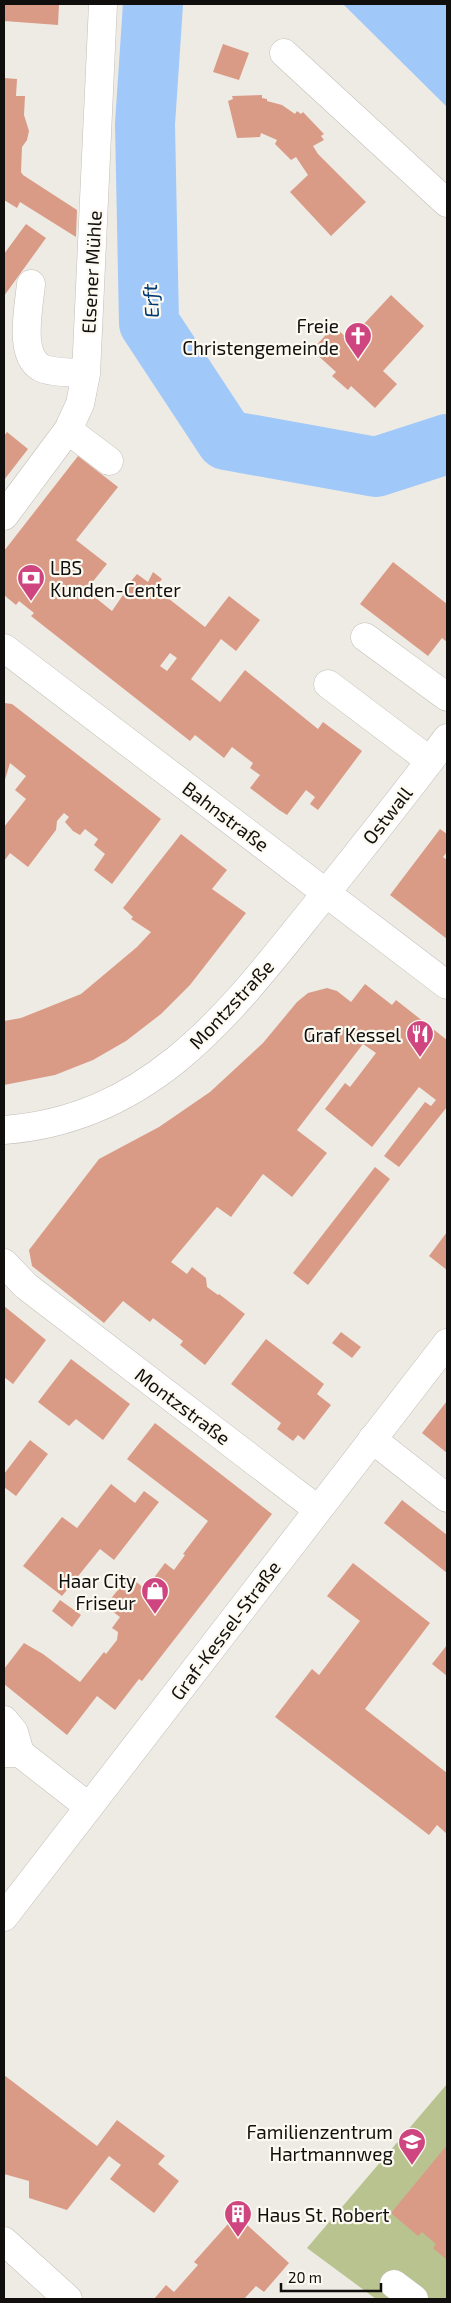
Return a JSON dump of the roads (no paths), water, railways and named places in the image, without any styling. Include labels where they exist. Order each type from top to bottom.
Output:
[{"type":"street","name":"Elsener Mühle","points":[[4,516],[68,430],[80,404],[86,374],[103,4]]},
{"type":"street","points":[[284,53],[447,203]]},
{"type":"street","points":[[31,284],[27,347],[32,360],[46,370],[86,374]]},
{"type":"street","points":[[68,430],[109,461]]},
{"type":"street","points":[[365,637],[447,697]]},
{"type":"street","name":"Bahnstraße","points":[[4,648],[447,985]]},
{"type":"street","points":[[328,684],[430,761]]},
{"type":"street","name":"Ostwall","points":[[326,892],[447,738]]},
{"type":"street","name":"Montzstraße","points":[[4,1130],[66,1119],[95,1108],[144,1083],[165,1068],[209,1032],[231,1010],[326,892]]},
{"type":"street","name":"Montzstraße","points":[[4,1263],[26,1286],[317,1509]]},
{"type":"street","name":"Graf-Kessel-Straße","points":[[4,1917],[447,1343]]},
{"type":"street","points":[[372,1439],[447,1498]]},
{"type":"street","points":[[4,1720],[14,1732],[12,1753],[89,1807]]},
{"type":"street","points":[[4,2241],[68,2299]]},
{"type":"water","points":[[343,4],[447,4],[447,106],[446,106]]},
{"type":"waterway","name":"Erft","points":[[153,4],[145,124],[149,323],[226,440],[376,467],[447,444]]},
{"type":"place","name":"Freie Christengemeinde","points":[[358,360]]},
{"type":"place","name":"LBS Kunden-Center","points":[[31,602]]},
{"type":"place","name":"Graf Kessel","points":[[420,1058]]},
{"type":"place","name":"Haar City Friseur","points":[[155,1615]]},
{"type":"place","name":"Familienzentrum Hartmannweg","points":[[412,2166]]},
{"type":"place","name":"Haus St. Robert","points":[[238,2238]]}]
